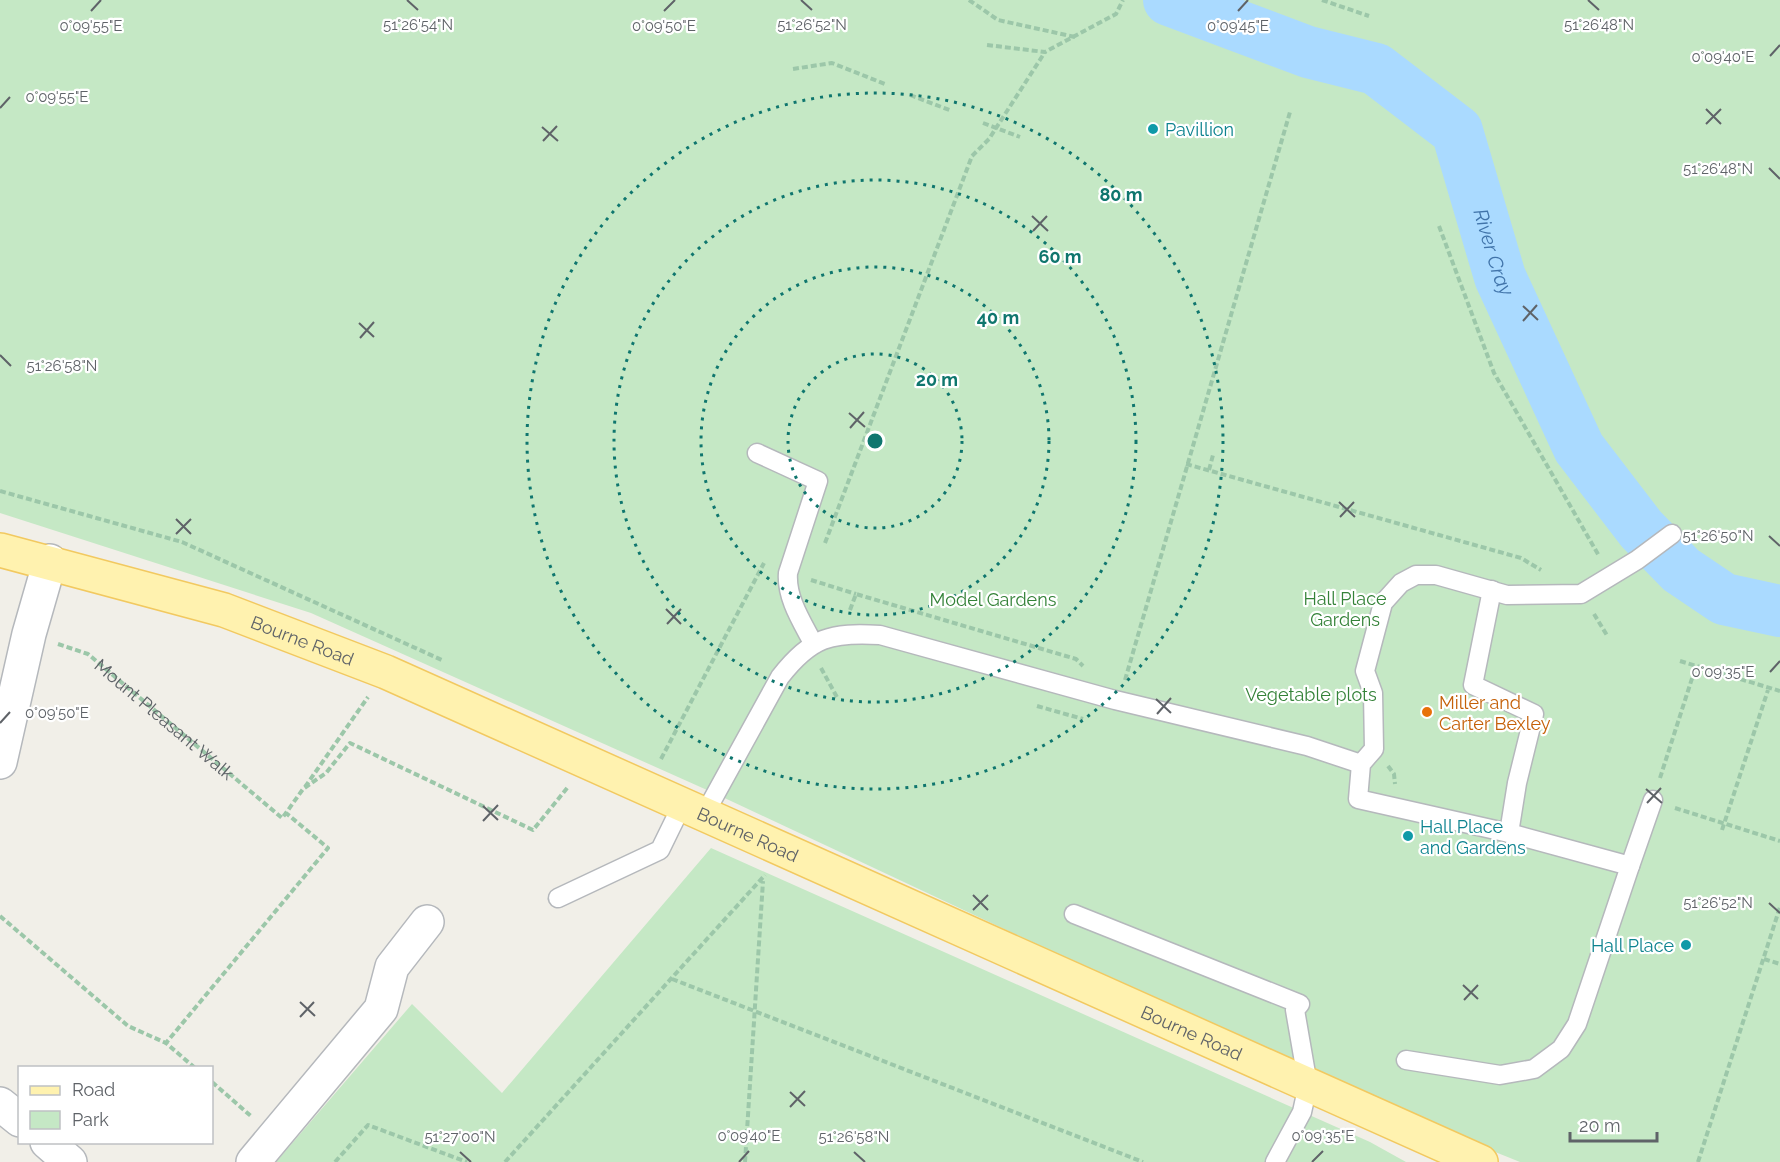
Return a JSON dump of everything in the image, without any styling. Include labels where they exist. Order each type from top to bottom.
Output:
[{"type":"main road","name":"Bourne Road","points":[[0,550],[50,561],[224,610],[386,672],[1481,1162]]},
{"type":"street","points":[[0,762],[18,640],[50,561]]},
{"type":"street","points":[[253,1162],[381,1009],[392,967],[428,922]]},
{"type":"street","points":[[0,1104],[18,1118]]},
{"type":"street","points":[[48,1144],[70,1162]]},
{"type":"lane","points":[[757,453],[818,481],[788,573],[787,585],[796,610],[813,644]]},
{"type":"lane","points":[[1630,866],[1509,833],[1358,799],[1361,765],[1374,749],[1373,693],[1365,671],[1383,603],[1401,583],[1416,575],[1436,575],[1507,595],[1581,594],[1637,560],[1672,534]]},
{"type":"lane","points":[[1492,590],[1473,685],[1534,714],[1517,783],[1509,833]]},
{"type":"lane","points":[[558,898],[660,850],[693,810],[780,676],[795,657],[813,644],[844,633],[880,635],[1114,700],[1307,746],[1361,765]]},
{"type":"lane","points":[[1406,1060],[1500,1075],[1534,1069],[1561,1049],[1577,1024],[1653,800]]},
{"type":"lane","points":[[1074,914],[1300,1004],[1295,1011],[1308,1085],[1302,1112],[1275,1162]]},
{"type":"path","points":[[969,0],[998,20],[1076,37]]},
{"type":"path","points":[[824,548],[972,156],[997,129],[1045,52],[1116,14],[1123,0]]},
{"type":"path","points":[[1322,0],[1369,15]]},
{"type":"path","points":[[987,45],[1045,52]]},
{"type":"path","points":[[793,69],[832,63],[885,84]]},
{"type":"path","points":[[910,94],[952,111]]},
{"type":"path","points":[[1124,683],[1290,112]]},
{"type":"path","points":[[983,123],[1020,137]]},
{"type":"path","points":[[1186,464],[1521,558],[1581,594],[1599,572],[1601,559],[1494,373],[1439,226]]},
{"type":"path","points":[[1209,470],[1213,455]]},
{"type":"path","points":[[0,491],[182,542],[455,666]]},
{"type":"path","points":[[651,755],[662,760],[769,554]]},
{"type":"path","points":[[811,580],[815,570]]},
{"type":"path","name":"Mount Pleasant Walk","points":[[18,640],[88,654],[282,818],[286,813],[328,848],[166,1043]]},
{"type":"path","points":[[1680,661],[1768,690],[1780,691]]},
{"type":"path","points":[[818,662],[838,699]]},
{"type":"path","points":[[1696,666],[1653,800],[1780,842]]},
{"type":"path","points":[[286,813],[386,672]]},
{"type":"path","points":[[1722,830],[1768,690]]},
{"type":"path","points":[[1027,703],[1083,719]]},
{"type":"path","points":[[303,789],[326,773],[350,743],[533,830],[587,763]]},
{"type":"path","points":[[506,1162],[763,881],[780,848]]},
{"type":"path","points":[[745,1162],[763,881]]},
{"type":"path","points":[[1698,1162],[1780,907]]},
{"type":"path","points":[[0,916],[128,1026],[166,1043],[193,1066]]},
{"type":"path","points":[[1763,959],[1780,964]]},
{"type":"path","points":[[672,979],[1143,1162]]},
{"type":"path","points":[[213,1083],[276,1137]]},
{"type":"path","points":[[335,1162],[368,1125],[467,1162]]},
{"type":"green space","points":[[0,0],[1780,0],[1780,1162],[1520,1162],[1391,1110],[716,794],[311,613],[0,513]]},
{"type":"green space","points":[[711,848],[1370,1142],[1406,1162],[276,1162],[412,1004],[502,1093]]},
{"type":"waterway","name":"River Cray","points":[[1169,0],[1308,52],[1376,69],[1457,131],[1500,277],[1579,448],[1641,529],[1681,570],[1724,599],[1780,611]]},
{"type":"place","name":"Pavillion","points":[[1153,129]]},
{"type":"place","name":"Miller and Carter Bexley","points":[[1427,712]]},
{"type":"place","name":"Hall Place and Gardens","points":[[1408,836]]},
{"type":"place","name":"Hall Place","points":[[1686,945]]},
{"type":"park label","name":"Model Gardens","points":[[993,599]]},
{"type":"park label","name":"Hall Place Gardens","points":[[1345,608]]},
{"type":"park label","name":"Vegetable plots","points":[[1311,694]]}]
